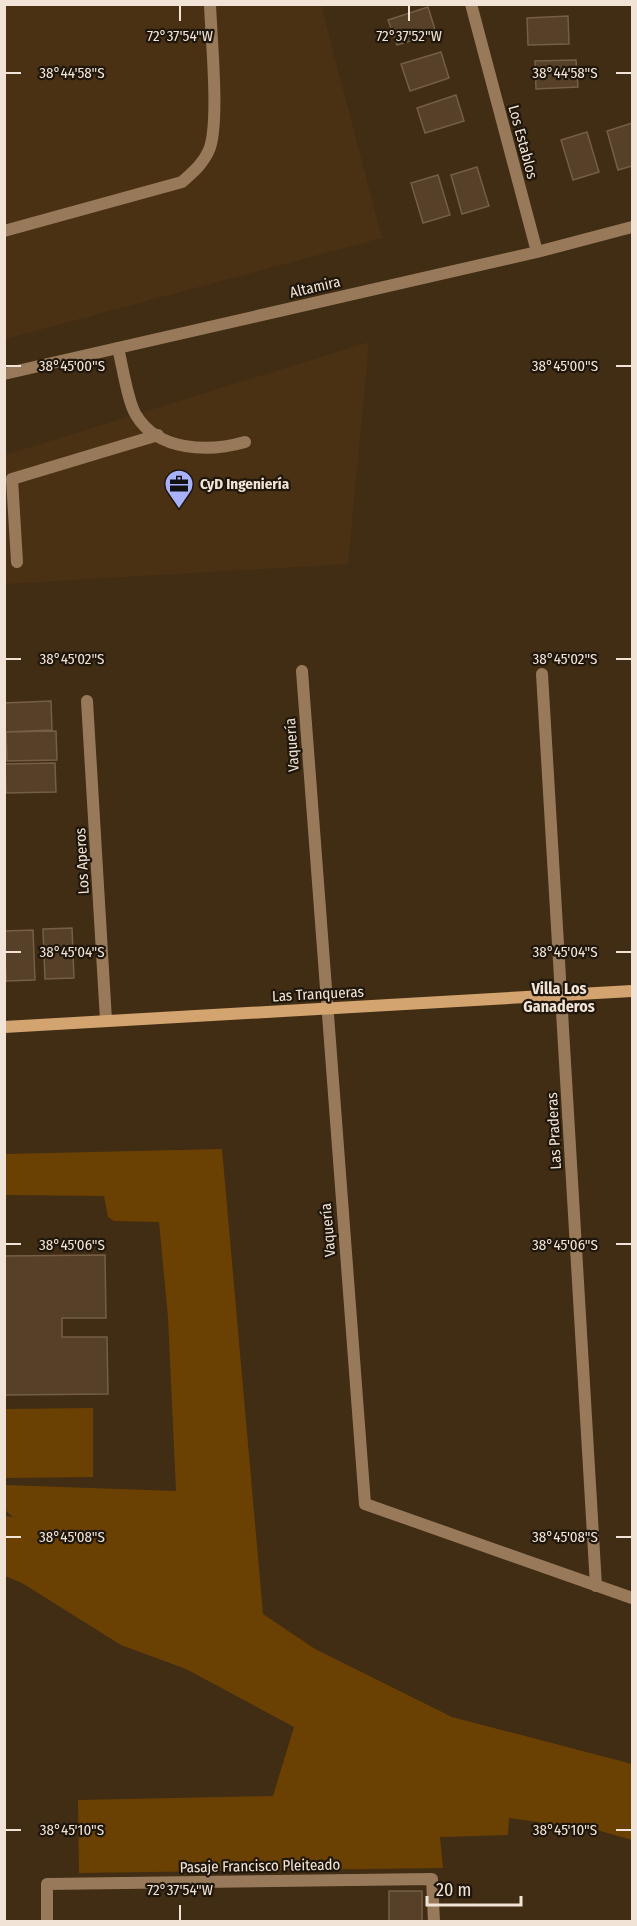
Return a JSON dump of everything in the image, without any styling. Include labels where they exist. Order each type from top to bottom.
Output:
[{"type":"street","points":[[4,231],[182,182],[202,164],[210,147],[214,124],[210,4]]},
{"type":"street","name":"Los Establos","points":[[471,4],[537,252]]},
{"type":"street","name":"Altamira","points":[[4,374],[537,252],[633,227]]},
{"type":"street","points":[[118,348],[135,414],[158,435],[190,448],[208,449],[245,442]]},
{"type":"street","points":[[17,562],[12,479],[158,435]]},
{"type":"street","name":"Vaquería","points":[[302,670],[365,1504],[633,1598]]},
{"type":"street","name":"Las Praderas","points":[[542,674],[596,1586]]},
{"type":"street","name":"Los Aperos","points":[[87,701],[106,1020]]},
{"type":"street","name":"Las Tranqueras","points":[[4,1027],[633,991]]},
{"type":"street","name":"Pasaje Francisco Pleiteado","points":[[47,1922],[47,1884],[432,1879],[434,1922]]},
{"type":"shaded area","points":[[5,5],[321,5],[382,238],[5,339]]},
{"type":"shaded area","name":"CyD Ingeniería","points":[[369,342],[348,564],[5,584],[5,455]]},
{"type":"shaded area","points":[[222,1149],[263,1614],[315,1649],[452,1717],[632,1764],[632,1840],[597,1830],[509,1818],[508,1835],[440,1837],[443,1868],[79,1873],[78,1800],[273,1796],[294,1727],[186,1669],[121,1645],[22,1583],[5,1576],[5,1516],[13,1517],[5,1510],[5,1485],[176,1491],[168,1317],[159,1222],[114,1221],[108,1217],[104,1196],[5,1195],[5,1154]]},
{"type":"shaded area","points":[[93,1408],[93,1477],[5,1478],[5,1409]]},
{"type":"building","points":[[428,7],[436,33],[397,45],[388,20]]},
{"type":"building","points":[[568,16],[569,44],[528,45],[527,18]]},
{"type":"building","points":[[441,52],[449,78],[410,91],[401,64]]},
{"type":"building","points":[[576,60],[578,87],[536,89],[535,61]]},
{"type":"building","points":[[456,95],[464,121],[425,133],[417,108]]},
{"type":"building","points":[[632,123],[632,166],[618,170],[607,131]]},
{"type":"building","points":[[587,132],[599,172],[573,180],[561,140]]},
{"type":"building","points":[[477,167],[489,206],[462,214],[451,175]]},
{"type":"building","points":[[438,175],[450,215],[423,223],[411,183]]},
{"type":"building","points":[[51,701],[52,730],[4,732],[4,703]]},
{"type":"building","points":[[56,731],[57,760],[7,761],[6,732]]},
{"type":"building","points":[[55,763],[56,792],[6,793],[5,764]]},
{"type":"building","points":[[72,928],[74,978],[45,979],[43,929]]},
{"type":"building","points":[[33,930],[35,980],[6,981],[4,931]]},
{"type":"building","points":[[105,1255],[106,1318],[62,1318],[62,1337],[107,1337],[108,1394],[4,1395],[4,1256]]},
{"type":"building","points":[[389,1891],[422,1891],[422,1922],[389,1922]]},
{"type":"place","name":"CyD Ingeniería","points":[[179,510]]},
{"type":"district","name":"Villa Los Ganaderos","points":[[559,997]]}]
